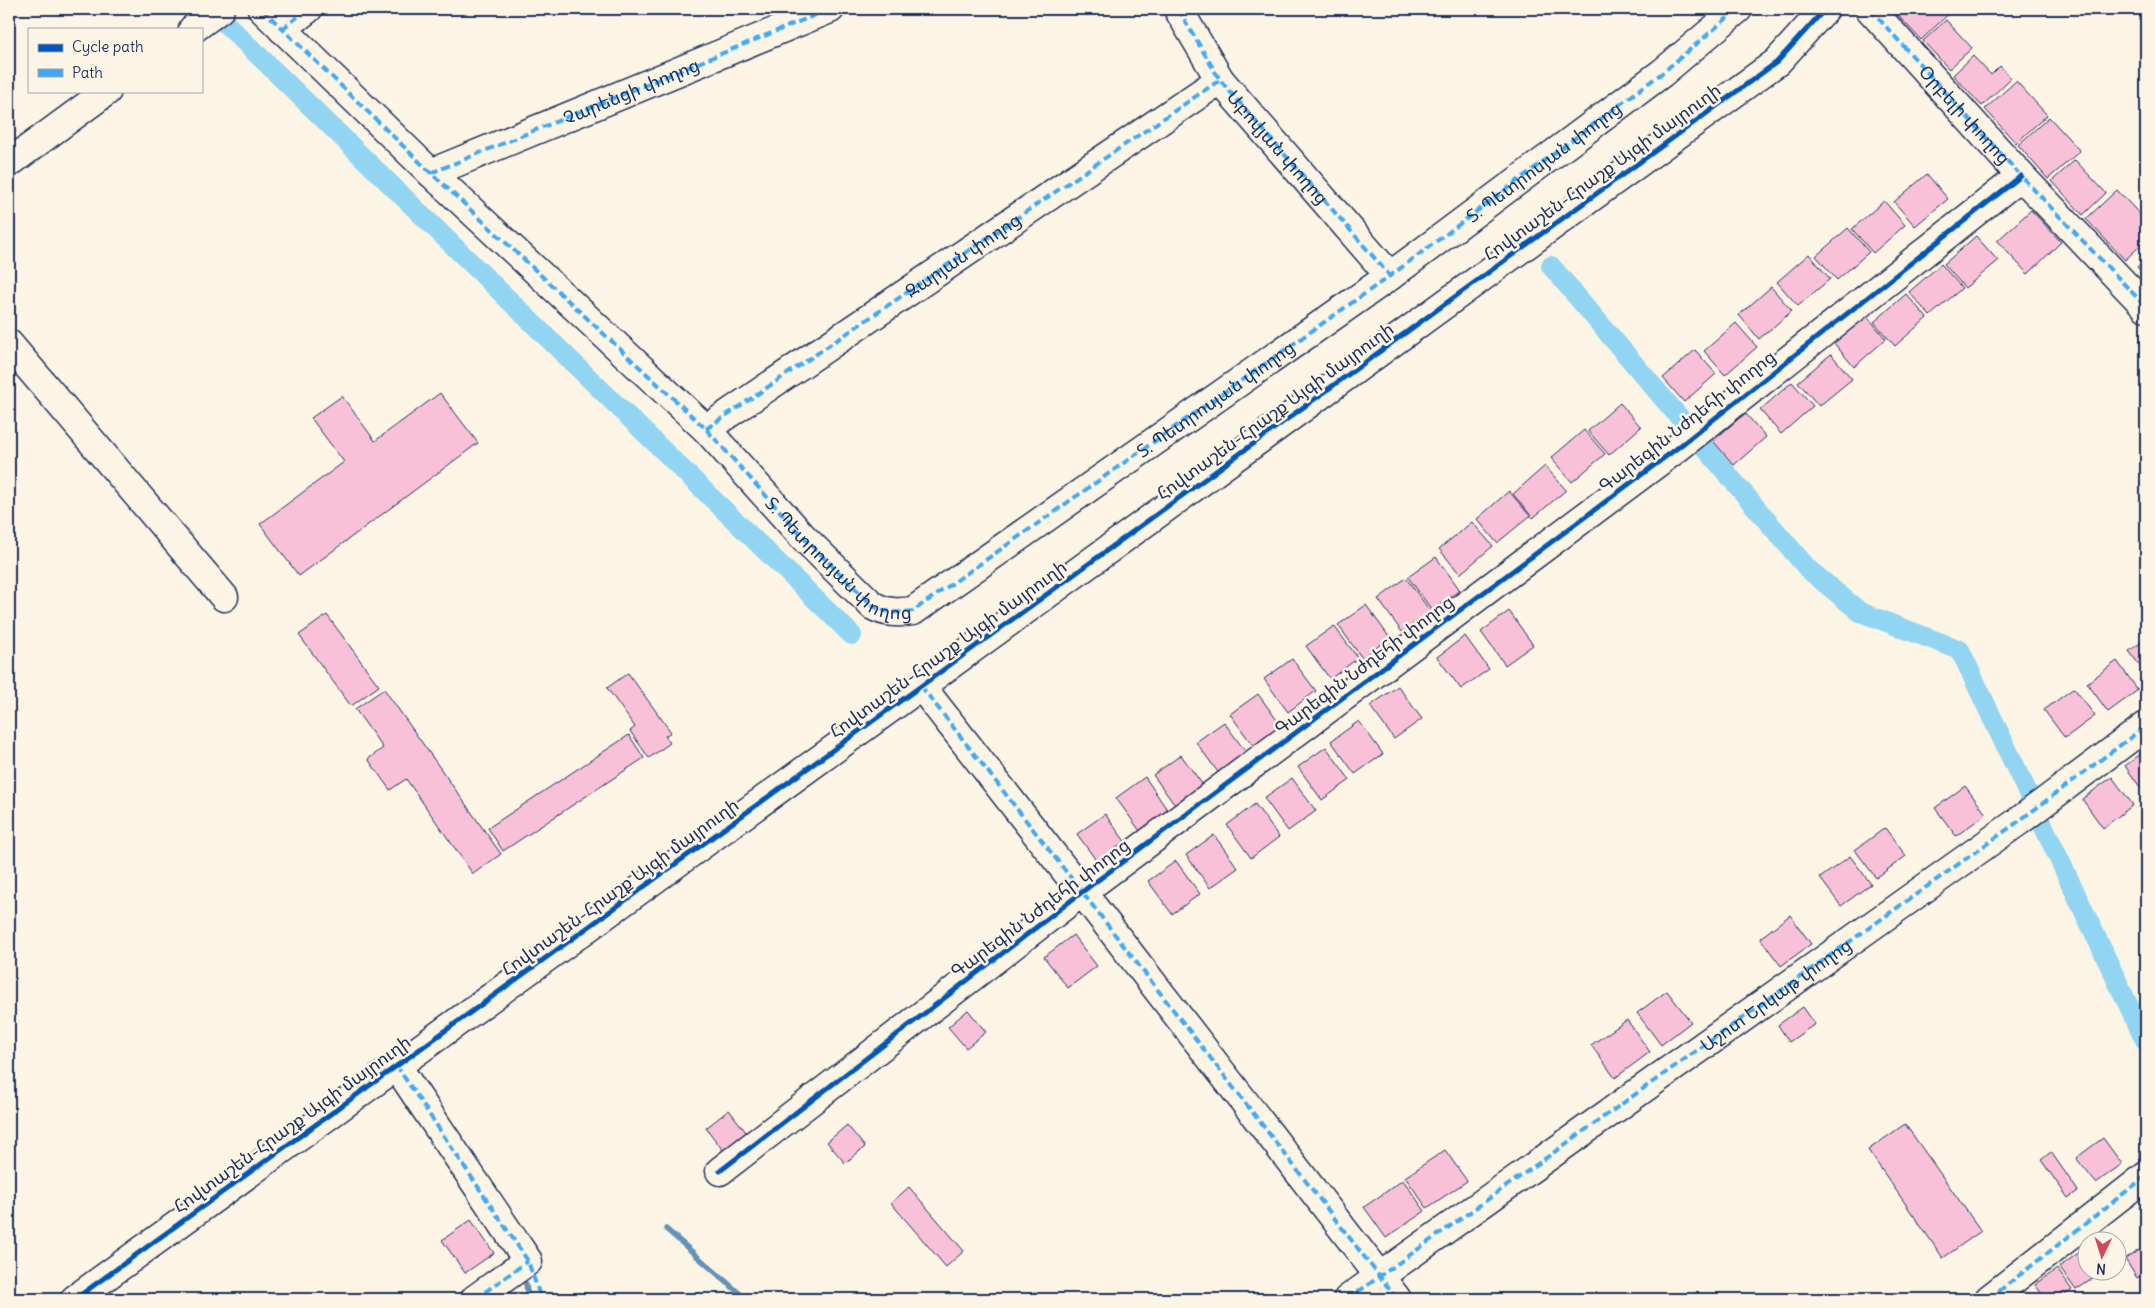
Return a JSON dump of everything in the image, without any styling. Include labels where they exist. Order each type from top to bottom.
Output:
[{"type":"street","points":[[194,28],[220,9]]},
{"type":"street","name":"Տ. Պետրոսյան փողոց","points":[[262,9],[431,173],[706,429],[803,538],[873,606],[892,612],[913,611],[1390,276],[1662,73],[1738,9]]},
{"type":"street","points":[[282,29],[308,9]]},
{"type":"street","name":"Չարենցի փողոց","points":[[431,173],[830,9]]},
{"type":"street","name":"Աբովյան փողոց","points":[[1178,9],[1220,80],[1390,276]]},
{"type":"street","name":"Հովտաշեն-Հրաշք Այգի մայրուղի","points":[[77,1299],[396,1065],[921,686],[1769,68],[1777,62],[1825,9]]},
{"type":"street","name":"Օրբելի փողոց","points":[[1870,9],[2021,176],[2146,307]]},
{"type":"street","name":"Զարյան փողոց","points":[[706,429],[1220,80]]},
{"type":"street","points":[[9,163],[106,92]]},
{"type":"street","name":"Գարեգին Նժդեհի փողոց","points":[[720,1172],[1082,892],[1676,449],[2021,176]]},
{"type":"street","points":[[9,344],[224,597]]},
{"type":"street","points":[[921,686],[1397,1299]]},
{"type":"street","name":"Աշոտ Երկաթ փողոց","points":[[1378,1276],[2052,798],[2146,726]]},
{"type":"street","points":[[396,1065],[528,1261],[475,1299]]},
{"type":"street","points":[[1989,1299],[2146,1176]]},
{"type":"street","points":[[1348,1299],[1378,1276]]},
{"type":"building","points":[[1892,9],[1954,9],[1921,40]]},
{"type":"building","points":[[1946,20],[1972,48],[1949,69],[1923,41]]},
{"type":"building","points":[[1973,56],[1991,75],[2000,66],[2011,78],[1982,106],[1953,75]]},
{"type":"building","points":[[2016,81],[2047,115],[2016,143],[1985,109]]},
{"type":"building","points":[[2049,117],[2080,151],[2048,179],[2018,145]]},
{"type":"building","points":[[2075,160],[2106,193],[2083,215],[2052,181]]},
{"type":"building","points":[[1927,174],[1948,199],[1915,226],[1894,202]]},
{"type":"building","points":[[2117,190],[2146,221],[2146,240],[2125,260],[2086,219]]},
{"type":"building","points":[[1884,201],[1905,225],[1873,253],[1852,229]]},
{"type":"building","points":[[2031,210],[2061,242],[2028,274],[1997,241]]},
{"type":"building","points":[[1848,228],[1869,252],[1837,280],[1816,256]]},
{"type":"building","points":[[1976,236],[1998,261],[1965,288],[1944,264]]},
{"type":"building","points":[[1809,254],[1830,279],[1798,306],[1777,282]]},
{"type":"building","points":[[2146,258],[2146,277],[2137,267]]},
{"type":"building","points":[[1941,264],[1962,288],[1930,316],[1909,292]]},
{"type":"building","points":[[1771,287],[1792,311],[1759,339],[1739,315]]},
{"type":"building","points":[[1906,294],[1927,318],[1895,346],[1874,322]]},
{"type":"building","points":[[1866,315],[1886,339],[1854,367],[1833,342]]},
{"type":"building","points":[[1736,323],[1757,347],[1725,375],[1704,351]]},
{"type":"building","points":[[1695,350],[1716,374],[1684,402],[1663,378]]},
{"type":"building","points":[[1831,354],[1852,379],[1819,406],[1798,382]]},
{"type":"building","points":[[1792,382],[1813,406],[1781,434],[1760,410]]},
{"type":"building","points":[[440,393],[478,443],[299,576],[260,524],[344,462],[311,418],[342,396],[375,441]]},
{"type":"building","points":[[1620,403],[1641,427],[1609,455],[1588,431]]},
{"type":"building","points":[[1745,413],[1766,437],[1734,465],[1713,441]]},
{"type":"building","points":[[1584,430],[1605,454],[1572,482],[1551,458]]},
{"type":"building","points":[[1545,466],[1566,490],[1533,518],[1513,494]]},
{"type":"building","points":[[1509,491],[1530,516],[1497,543],[1477,519]]},
{"type":"building","points":[[1472,522],[1493,546],[1460,574],[1439,549]]},
{"type":"building","points":[[1436,557],[1460,590],[1432,610],[1408,577]]},
{"type":"building","points":[[1406,578],[1431,612],[1402,632],[1378,599]]},
{"type":"building","points":[[1366,605],[1390,638],[1362,658],[1338,625]]},
{"type":"building","points":[[1509,611],[1533,645],[1505,665],[1481,632]]},
{"type":"building","points":[[327,615],[379,686],[351,706],[299,635]]},
{"type":"building","points":[[1334,626],[1358,658],[1330,679],[1306,646]]},
{"type":"building","points":[[1465,636],[1489,669],[1461,689],[1437,657]]},
{"type":"building","points":[[2146,639],[2146,674],[2129,651]]},
{"type":"building","points":[[1292,659],[1316,691],[1288,712],[1264,679]]},
{"type":"building","points":[[2117,661],[2138,690],[2108,712],[2087,683]]},
{"type":"building","points":[[628,673],[671,732],[665,736],[670,743],[649,758],[630,731],[635,727],[607,688]]},
{"type":"building","points":[[1398,686],[1422,719],[1394,739],[1370,706]]},
{"type":"building","points":[[2074,688],[2095,716],[2065,738],[2044,710]]},
{"type":"building","points":[[384,689],[501,854],[473,874],[406,779],[390,790],[368,759],[383,748],[355,709]]},
{"type":"building","points":[[1258,694],[1282,727],[1254,747],[1230,714]]},
{"type":"building","points":[[1359,721],[1383,754],[1355,774],[1331,741]]},
{"type":"building","points":[[1224,722],[1248,755],[1220,775],[1196,742]]},
{"type":"building","points":[[629,735],[644,758],[503,851],[488,828]]},
{"type":"building","points":[[1326,747],[1350,780],[1322,800],[1298,767]]},
{"type":"building","points":[[2146,750],[2146,794],[2145,794],[2125,766]]},
{"type":"building","points":[[1181,755],[1205,788],[1177,808],[1153,775]]},
{"type":"building","points":[[1145,777],[1168,811],[1140,831],[1116,798]]},
{"type":"building","points":[[2112,777],[2133,805],[2103,828],[2082,799]]},
{"type":"building","points":[[1292,778],[1316,811],[1288,831],[1264,798]]},
{"type":"building","points":[[1965,786],[1986,814],[1956,836],[1935,808]]},
{"type":"building","points":[[1255,804],[1279,837],[1251,858],[1227,825]]},
{"type":"building","points":[[1105,814],[1129,847],[1101,867],[1077,834]]},
{"type":"building","points":[[1885,828],[1906,856],[1876,878],[1855,850]]},
{"type":"building","points":[[1214,835],[1238,868],[1210,888],[1186,855]]},
{"type":"building","points":[[1850,856],[1871,884],[1841,906],[1820,878]]},
{"type":"building","points":[[1176,861],[1200,894],[1172,914],[1148,881]]},
{"type":"building","points":[[1790,915],[1811,944],[1781,966],[1760,938]]},
{"type":"building","points":[[1073,935],[1097,966],[1068,988],[1044,957]]},
{"type":"building","points":[[1667,991],[1691,1022],[1661,1045],[1637,1013]]},
{"type":"building","points":[[1803,1007],[1815,1024],[1789,1042],[1778,1025]]},
{"type":"building","points":[[968,1010],[986,1032],[966,1048],[948,1027]]},
{"type":"building","points":[[1627,1020],[1650,1052],[1615,1078],[1591,1045]]},
{"type":"building","points":[[729,1110],[749,1136],[726,1154],[706,1128]]},
{"type":"building","points":[[1905,1124],[1981,1231],[1943,1258],[1868,1150]]},
{"type":"building","points":[[847,1125],[865,1147],[845,1163],[827,1142]]},
{"type":"building","points":[[2103,1138],[2122,1164],[2096,1183],[2076,1158]]},
{"type":"building","points":[[1445,1150],[1467,1181],[1427,1208],[1405,1177]]},
{"type":"building","points":[[2051,1152],[2078,1191],[2068,1198],[2041,1160]]},
{"type":"building","points":[[1403,1180],[1425,1211],[1386,1238],[1364,1207]]},
{"type":"building","points":[[909,1187],[964,1251],[946,1267],[891,1203]]},
{"type":"building","points":[[471,1220],[494,1253],[465,1273],[442,1240]]},
{"type":"building","points":[[2145,1246],[2146,1272],[2137,1278],[2128,1264],[2128,1257]]},
{"type":"building","points":[[2078,1253],[2078,1280],[2091,1280],[2076,1290],[2059,1267]]},
{"type":"building","points":[[2057,1269],[2072,1290],[2059,1299],[2046,1299],[2035,1285]]},
{"type":"waterway","points":[[219,17],[852,635]]},
{"type":"waterway","points":[[1551,266],[1808,569],[1860,612],[1960,650],[2146,1042]]},
{"type":"waterway","points":[[666,1229],[746,1299]]},
{"type":"waterway","points":[[526,1284],[528,1299]]},
{"type":"marked path","points":[[262,9],[431,173],[706,429],[803,537],[873,606],[897,612],[913,611],[1390,276],[1662,73],[1738,9]]},
{"type":"marked path","points":[[282,29],[308,9]]},
{"type":"marked path","points":[[431,173],[830,9]]},
{"type":"marked path","points":[[1178,9],[1220,80],[1390,276]]},
{"type":"marked path","points":[[1870,9],[2021,176],[2146,307]]},
{"type":"marked path","points":[[706,429],[1220,80]]},
{"type":"marked path","points":[[921,686],[1397,1299]]},
{"type":"marked path","points":[[1348,1299],[2019,821],[2146,726]]},
{"type":"marked path","points":[[396,1065],[528,1261],[541,1299]]},
{"type":"marked path","points":[[1989,1299],[2146,1176]]},
{"type":"marked path","points":[[475,1299],[528,1261]]},
{"type":"cycle path","points":[[75,1299],[921,686],[1777,62],[1825,9]]},
{"type":"cycle path","points":[[720,1171],[1082,892],[1676,449],[2021,176]]}]
